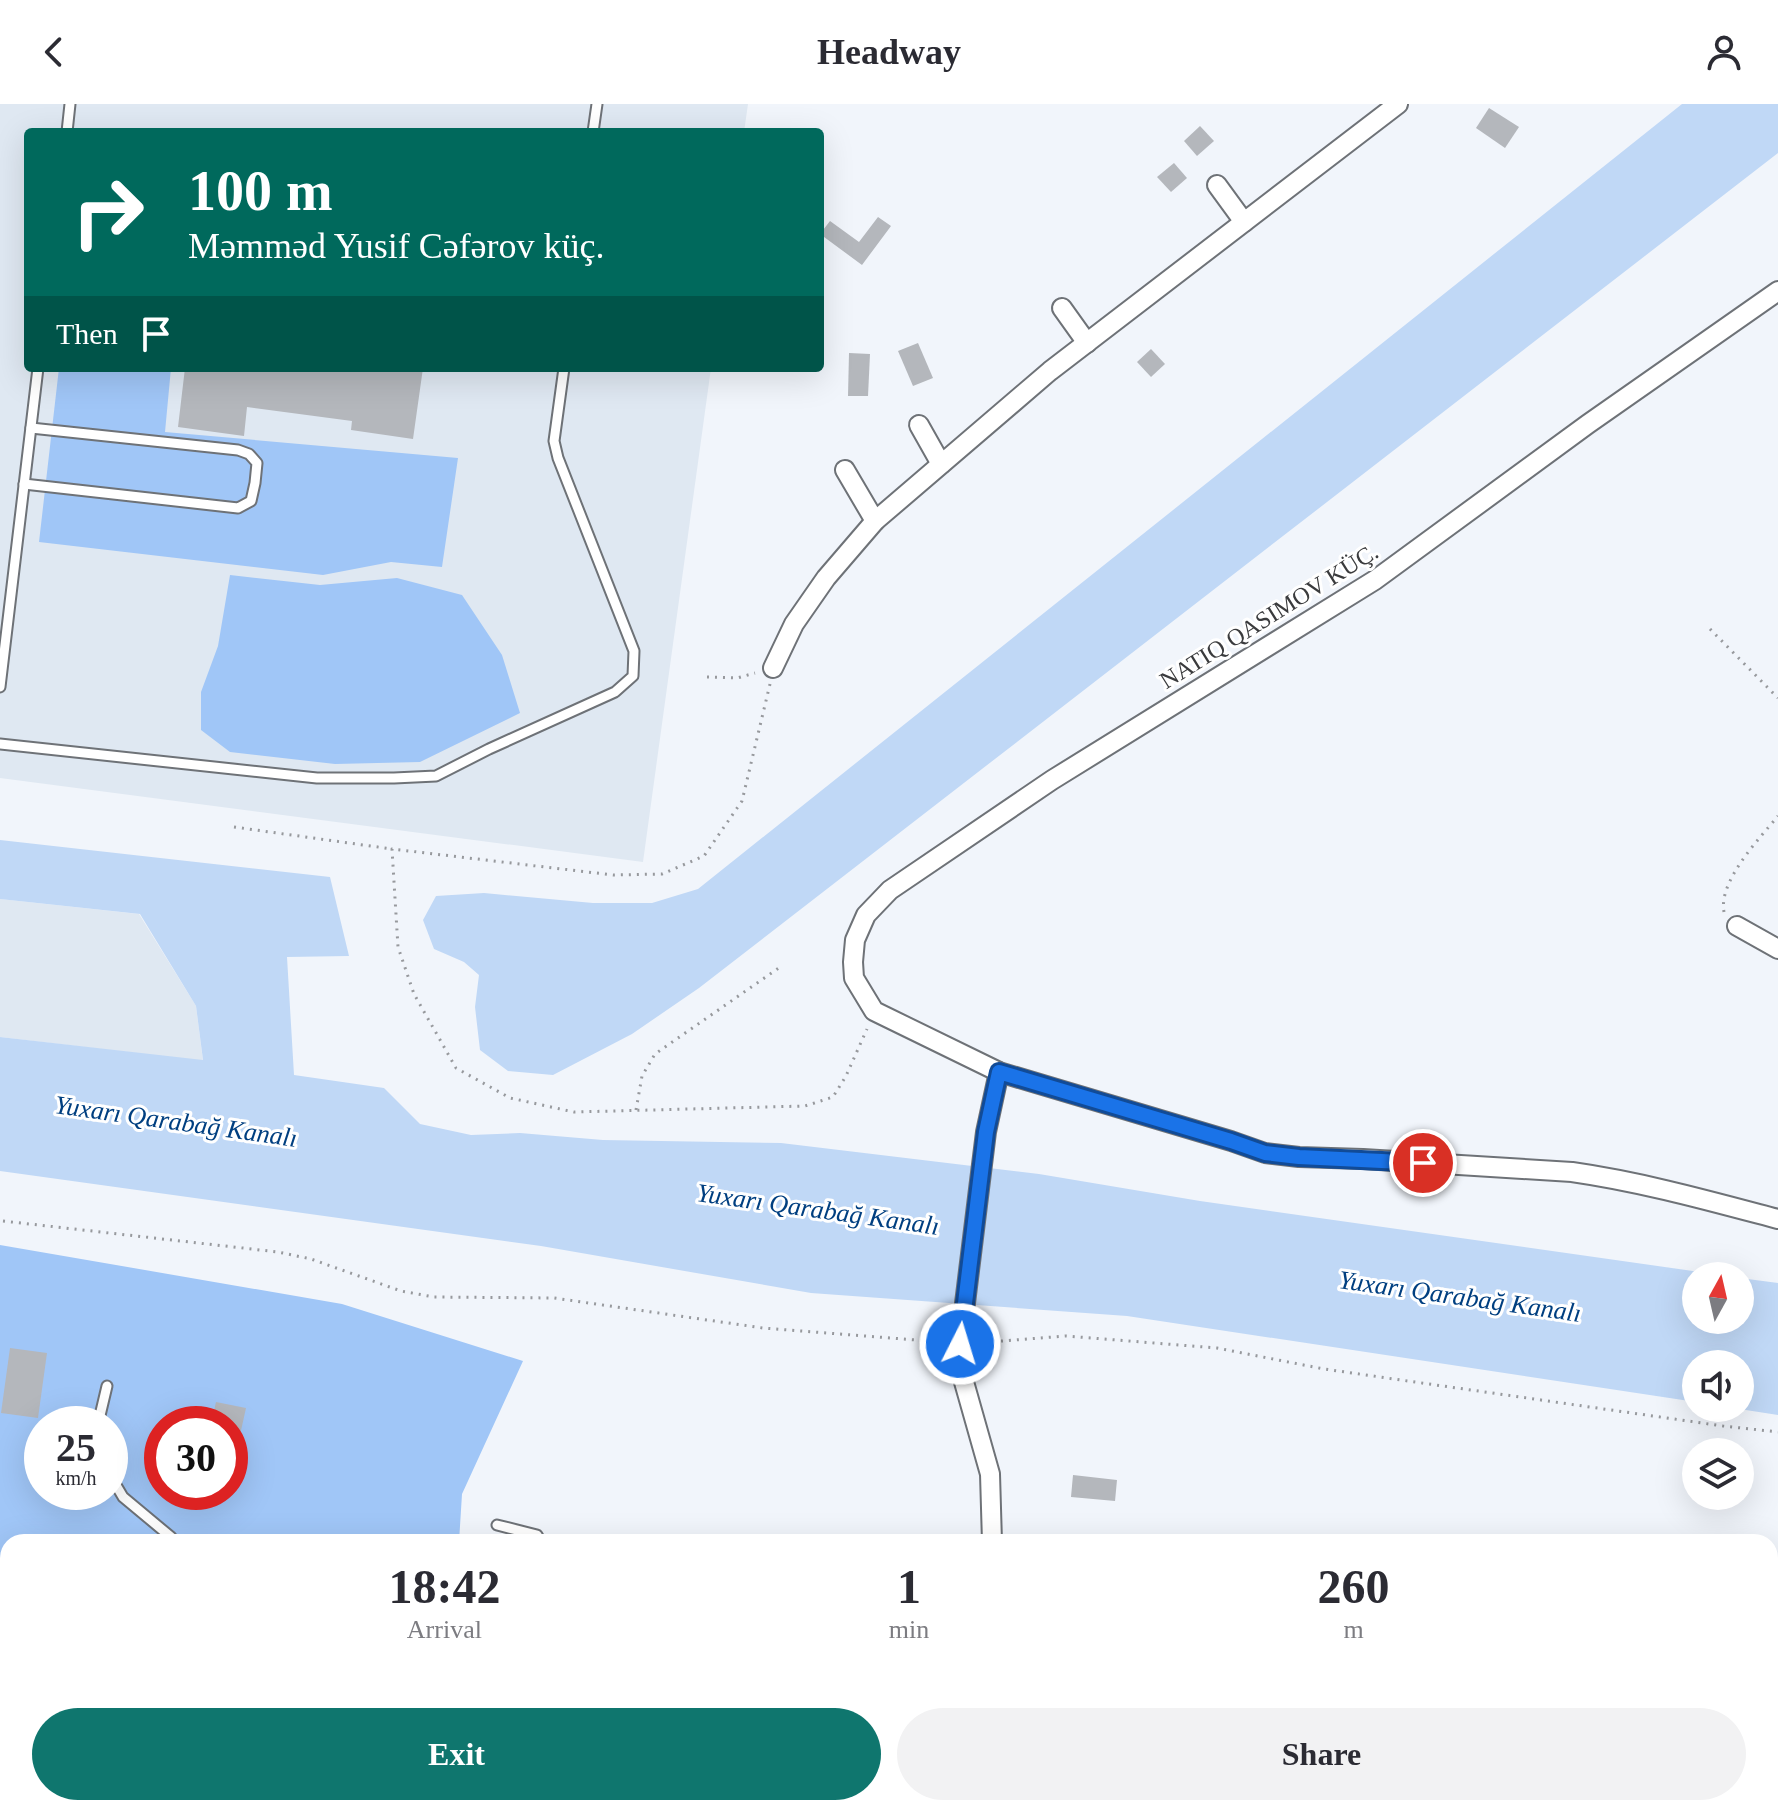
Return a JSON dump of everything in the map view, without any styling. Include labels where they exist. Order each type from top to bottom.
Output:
[{"type":"street","points":[[773,668],[794,624],[818,589],[875,521],[1050,371],[1387,107]]},
{"type":"street","points":[[1217,185],[1244,222]]},
{"type":"street","points":[[1778,291],[1588,424],[1375,580],[1052,780],[890,890],[866,915],[855,940],[853,962],[854,978],[874,1011],[999,1072],[1265,1153],[1572,1172],[1660,1189],[1778,1219]]},
{"type":"street","points":[[1062,308],[1087,343]]},
{"type":"street","points":[[919,425],[941,464]]},
{"type":"street","points":[[845,470],[875,521]]},
{"type":"street","points":[[1737,926],[1778,949]]},
{"type":"street","points":[[992,1534],[990,1474],[964,1382],[960,1344],[986,1132],[999,1072]]},
{"type":"lane","points":[[67,128],[70,104]]},
{"type":"lane","points":[[594,128],[597,104]]},
{"type":"lane","points":[[0,687],[38,372]]},
{"type":"lane","points":[[0,744],[317,778],[436,776],[615,692],[633,676],[634,651],[558,458],[554,441],[563,372]]},
{"type":"lane","points":[[24,484],[238,508],[251,501],[255,483],[257,463],[249,454],[238,450],[31,428]]},
{"type":"lane","points":[[102,1406],[107,1386]]},
{"type":"lane","points":[[128,1501],[167,1534]]},
{"type":"lane","points":[[497,1525],[533,1534]]},
{"type":"path","points":[[1710,629],[1778,698]]},
{"type":"path","points":[[234,827],[613,875],[662,874],[704,856],[742,801],[773,668],[737,678],[707,677]]},
{"type":"path","points":[[1737,926],[1725,916],[1723,905],[1728,886],[1741,861],[1778,816]]},
{"type":"path","points":[[392,849],[398,947],[414,994],[456,1068],[510,1098],[574,1112],[805,1106],[833,1097],[846,1076],[874,1011]]},
{"type":"path","points":[[636,1110],[642,1076],[655,1054],[783,965]]},
{"type":"path","points":[[3,1221],[278,1252],[311,1259],[401,1291],[434,1297],[554,1298],[763,1328],[960,1344],[1066,1336],[1217,1348],[1324,1369],[1778,1432]]},
{"type":"shaded area","points":[[0,104],[748,104],[745,128],[24,128],[24,372],[710,372],[643,862],[0,778]]},
{"type":"shaded area","points":[[59,372],[171,372],[165,432],[458,458],[442,567],[391,562],[323,575],[39,542]]},
{"type":"shaded area","points":[[230,575],[320,585],[397,578],[462,595],[502,655],[520,713],[420,762],[335,764],[230,752],[201,730],[201,692],[218,646]]},
{"type":"shaded area","points":[[0,899],[139,914],[196,1006],[203,1061],[0,1037]]},
{"type":"shaded area","points":[[0,1245],[342,1304],[523,1361],[462,1494],[460,1534],[0,1534]]},
{"type":"water","points":[[1682,104],[1778,104],[1778,153],[699,988],[632,1034],[553,1075],[508,1071],[480,1050],[475,1007],[479,975],[464,962],[434,949],[423,920],[436,896],[484,893],[593,903],[652,903],[698,889]]},
{"type":"water","name":"Yuxarı Qarabağ Kanalı","points":[[0,840],[330,877],[349,956],[287,957],[294,1075],[384,1088],[420,1124],[471,1135],[520,1133],[603,1140],[781,1143],[1039,1174],[1200,1201],[1682,1269],[1682,1334],[1754,1334],[1754,1280],[1778,1283],[1778,1415],[1754,1411],[1754,1350],[1682,1350],[1682,1400],[1127,1316],[811,1293],[541,1246],[0,1171],[0,1037],[203,1060],[196,1006],[140,914],[0,899]]},
{"type":"building","points":[[1489,108],[1519,127],[1505,148],[1476,128]]},
{"type":"building","points":[[1200,126],[1214,141],[1197,156],[1184,141]]},
{"type":"building","points":[[1174,163],[1187,178],[1171,192],[1157,177]]},
{"type":"building","points":[[878,217],[891,226],[862,265],[824,237],[824,229],[830,221],[859,242]]},
{"type":"building","points":[[918,343],[933,378],[913,386],[898,351]]},
{"type":"building","points":[[1151,349],[1165,364],[1151,377],[1137,362]]},
{"type":"building","points":[[849,353],[870,354],[868,396],[848,396]]},
{"type":"building","points":[[185,372],[422,372],[413,439],[351,430],[352,421],[247,407],[244,436],[178,427]]},
{"type":"building","points":[[10,1348],[47,1353],[40,1406],[24,1406],[24,1416],[1,1413]]},
{"type":"building","points":[[216,1402],[236,1406],[215,1406]]},
{"type":"building","points":[[1073,1475],[1117,1480],[1115,1501],[1071,1497]]},
{"type":"route","points":[[960,1344],[986,1132],[999,1072],[1265,1153],[1423,1163]]}]
